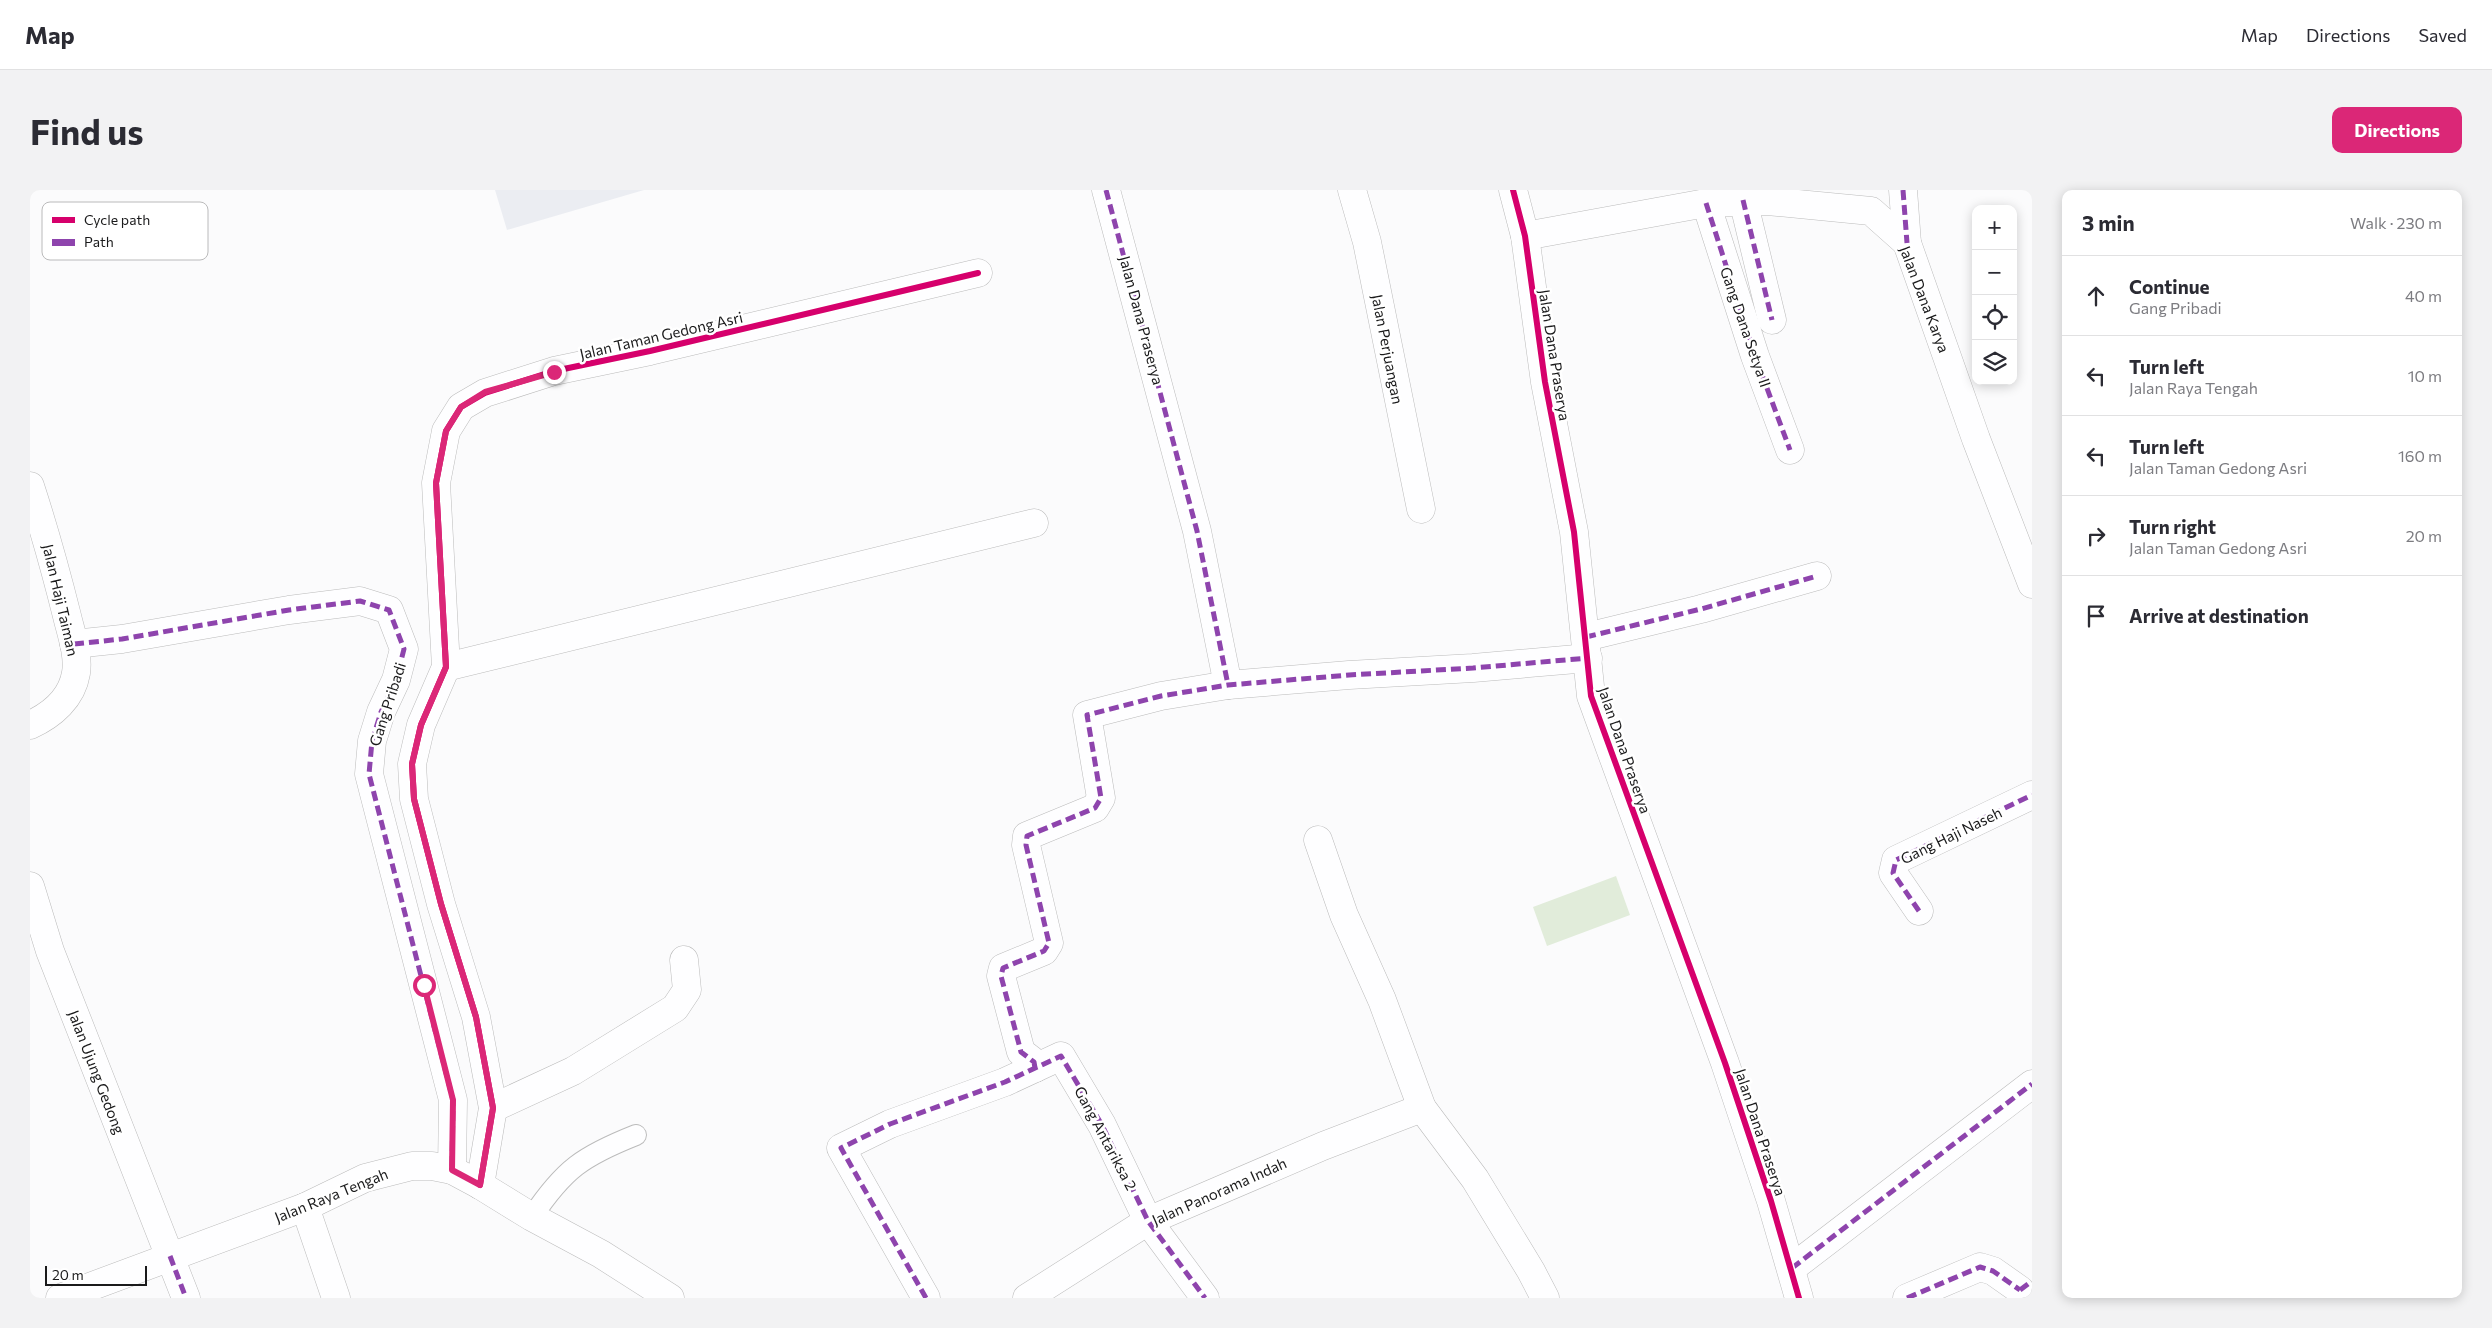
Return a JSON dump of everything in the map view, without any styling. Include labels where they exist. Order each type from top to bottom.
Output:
[{"type":"street","name":"Jalan Dana Praserya","points":[[1106,190],[1198,531],[1228,685]]},
{"type":"street","name":"Jalan Perjuangan","points":[[1352,190],[1367,242],[1421,509]]},
{"type":"street","name":"Jalan Dana Praserya","points":[[1513,190],[1525,236],[1544,382],[1574,532],[1591,696],[1726,1063],[1792,1268],[1799,1298]]},
{"type":"street","points":[[1903,190],[1907,243]]},
{"type":"street","points":[[1758,197],[1772,320]]},
{"type":"street","name":"Jalan Dana Karya","points":[[1525,236],[1706,203],[1758,197],[1871,211],[1907,243],[1976,439],[2021,551],[2032,584]]},
{"type":"street","name":"Gang Dana Setya II","points":[[1706,203],[1755,356],[1790,450]]},
{"type":"street","name":"Jalan Taman Gedong Asri","points":[[480,1185],[493,1108],[476,1017],[441,904],[414,799],[412,764],[421,725],[446,667],[436,483],[446,431],[461,407],[485,392],[554,372],[978,273]]},
{"type":"street","name":"Jalan Haji Taiman","points":[[30,486],[49,546],[74,644],[76,672],[70,690],[55,711],[30,725]]},
{"type":"street","points":[[446,667],[1034,522]]},
{"type":"street","points":[[926,1298],[841,1148],[890,1124],[1005,1082],[1035,1068],[1034,1062],[1021,1052],[1001,976],[1003,968],[1044,951],[1049,943],[1026,845],[1027,836],[1095,808],[1101,798],[1087,715],[1161,696],[1228,685],[1349,675],[1473,668],[1587,647],[1701,609],[1817,576]]},
{"type":"street","name":"Gang Pribadi","points":[[74,644],[122,639],[289,610],[360,601],[389,610],[404,649],[396,680],[380,712],[372,741],[369,774],[453,1100],[452,1170]]},
{"type":"street","name":"Gang Haji Naseh","points":[[1919,911],[1893,873],[1896,860],[2032,795]]},
{"type":"street","points":[[1318,840],[1344,915],[1382,1000],[1422,1108],[1475,1179],[1531,1271],[1545,1298]]},
{"type":"street","name":"Jalan Ujung Gedong","points":[[30,886],[50,951],[186,1298]]},
{"type":"street","points":[[493,1108],[572,1071],[675,1008],[687,990],[684,960]]},
{"type":"street","name":"Gang Antariksa 2","points":[[1035,1068],[1061,1056],[1102,1125],[1148,1221],[1205,1298]]},
{"type":"street","points":[[1792,1268],[2032,1084]]},
{"type":"street","name":"Jalan Panorama Indah","points":[[1027,1298],[1148,1221],[1323,1146],[1422,1108]]},
{"type":"street","name":"Jalan Raya Tengah","points":[[60,1298],[305,1207],[365,1178],[389,1170],[412,1166],[432,1166],[452,1170],[532,1217],[601,1254],[670,1298]]},
{"type":"street","points":[[305,1207],[336,1298]]},
{"type":"street","points":[[1907,1298],[1980,1268],[1993,1270],[2025,1290]]},
{"type":"lane","points":[[532,1217],[549,1192],[570,1170],[598,1150],[636,1135]]},
{"type":"shaded area","points":[[495,190],[644,190],[507,230]]},
{"type":"green space","points":[[1616,876],[1630,915],[1547,946],[1533,907]]},
{"type":"marked path","points":[[1106,190],[1197,531],[1228,685]]},
{"type":"marked path","points":[[1903,190],[1907,243]]},
{"type":"marked path","points":[[1743,200],[1772,320]]},
{"type":"marked path","points":[[1706,203],[1755,356],[1790,450]]},
{"type":"marked path","points":[[1586,637],[1701,609],[1817,576]]},
{"type":"marked path","points":[[74,644],[122,639],[289,610],[360,601],[389,610],[404,649],[396,680],[381,712],[372,741],[369,774],[453,1100],[452,1170]]},
{"type":"marked path","points":[[1035,1068],[1034,1062],[1021,1052],[1001,976],[1003,968],[1044,951],[1049,943],[1026,845],[1027,836],[1095,808],[1101,798],[1087,715],[1161,696],[1228,685],[1588,658],[1588,661]]},
{"type":"marked path","points":[[1919,911],[1893,873],[1896,860],[2032,795]]},
{"type":"marked path","points":[[926,1298],[841,1148],[890,1124],[1005,1082],[1061,1056],[1102,1125],[1148,1221],[1205,1298]]},
{"type":"marked path","points":[[1792,1268],[2032,1084]]},
{"type":"marked path","points":[[170,1256],[186,1298]]},
{"type":"marked path","points":[[1907,1298],[1980,1267],[1993,1271],[2020,1290]]},
{"type":"marked path","points":[[2020,1290],[2032,1281]]},
{"type":"cycle path","points":[[1513,190],[1525,236],[1545,382],[1574,532],[1591,696],[1725,1063],[1771,1201],[1799,1298]]},
{"type":"cycle path","points":[[480,1185],[493,1108],[476,1017],[441,904],[414,799],[412,764],[421,725],[446,667],[436,483],[446,431],[461,407],[485,393],[554,371],[650,351],[978,273]]},
{"type":"route","points":[[424,985],[453,1100],[452,1170],[480,1185],[493,1108],[476,1017],[441,904],[414,799],[412,764],[421,725],[446,667],[436,483],[446,431],[461,407],[485,392],[554,372]]}]
